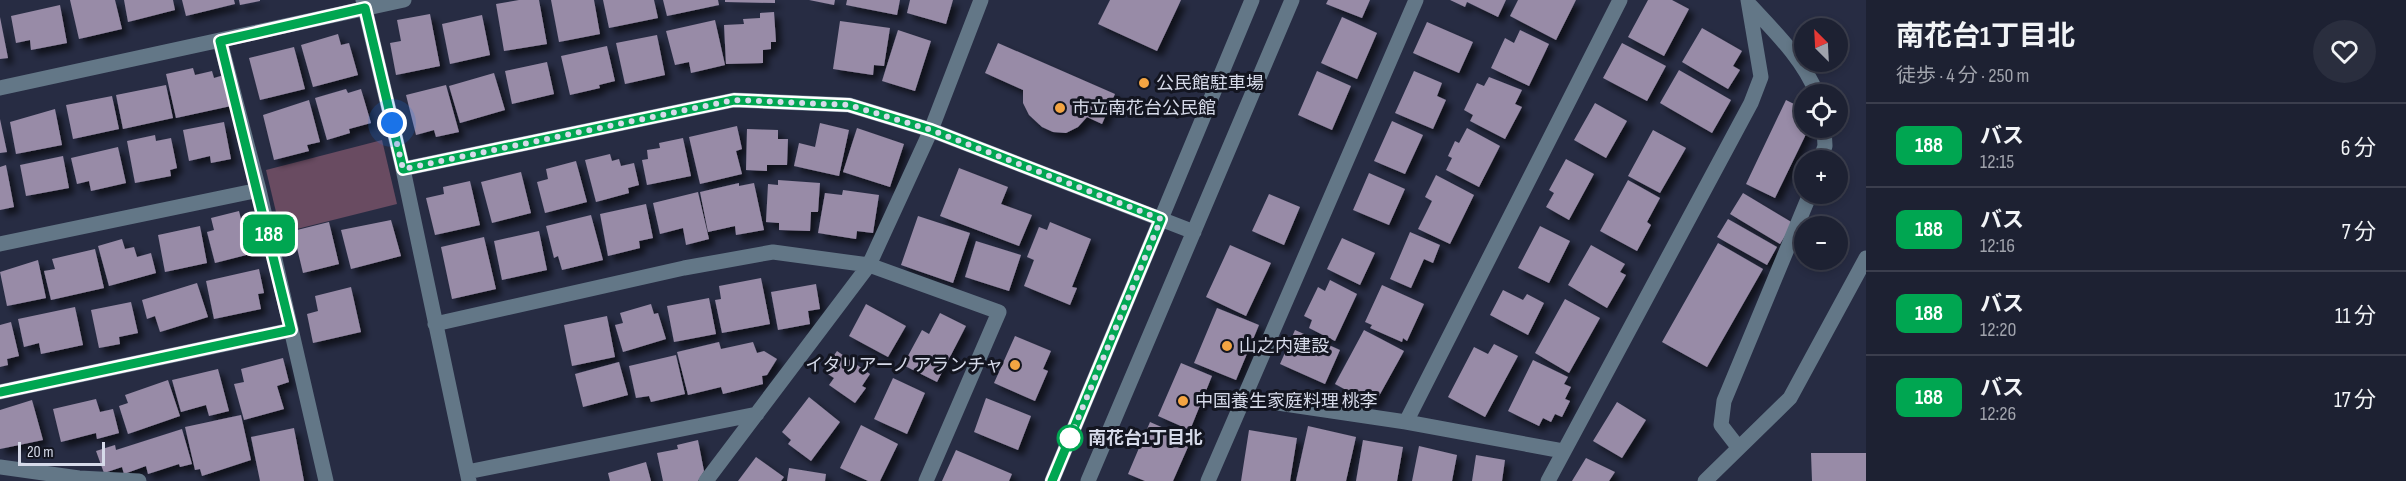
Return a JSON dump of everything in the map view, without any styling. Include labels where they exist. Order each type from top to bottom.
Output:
[{"type":"street","points":[[0,88],[220,41],[364,4],[404,0]]},
{"type":"street","points":[[706,481],[870,265],[931,130],[981,0]]},
{"type":"street","points":[[1052,481],[1252,0]]},
{"type":"street","points":[[1088,481],[1292,0]]},
{"type":"street","points":[[1208,481],[1416,0]]},
{"type":"street","points":[[1406,422],[1620,0]]},
{"type":"street","points":[[1749,2],[1793,53],[1812,84]]},
{"type":"street","points":[[1548,481],[1751,103],[1761,77],[1749,2]]},
{"type":"street","points":[[364,4],[403,169],[468,476],[757,414]]},
{"type":"street","points":[[220,41],[259,190],[326,481]]},
{"type":"street","points":[[403,169],[734,100],[849,105],[931,130],[1194,232]]},
{"type":"street","points":[[0,244],[259,190]]},
{"type":"street","points":[[1738,447],[1721,425],[1724,400],[1806,204]]},
{"type":"street","points":[[435,324],[684,268],[773,252],[870,265],[999,312],[926,481]]},
{"type":"street","points":[[1705,481],[1790,398],[1866,258]]},
{"type":"street","points":[[0,392],[291,330]]},
{"type":"street","points":[[1244,398],[1406,422],[1563,452]]},
{"type":"street","points":[[0,467],[79,478],[139,481]]},
{"type":"shaded area","points":[[382,140],[397,204],[281,233],[266,170]]},
{"type":"building","points":[[70,0],[115,0],[122,29],[79,39]]},
{"type":"building","points":[[124,0],[173,0],[175,10],[128,22]]},
{"type":"building","points":[[182,0],[234,0],[235,4],[186,16]]},
{"type":"building","points":[[239,0],[260,0],[260,1],[240,5]]},
{"type":"building","points":[[519,0],[539,0],[547,44],[504,51],[496,4]]},
{"type":"building","points":[[551,0],[594,0],[600,34],[559,42]]},
{"type":"building","points":[[603,0],[654,0],[658,18],[609,28]]},
{"type":"building","points":[[663,0],[718,0],[719,5],[667,16]]},
{"type":"building","points":[[725,0],[775,0],[775,3],[725,2]]},
{"type":"building","points":[[809,0],[835,0],[834,5]]},
{"type":"building","points":[[847,0],[900,0],[897,15],[846,5]]},
{"type":"building","points":[[910,0],[953,0],[946,24],[907,13]]},
{"type":"building","points":[[1110,0],[1181,0],[1157,51],[1098,24]]},
{"type":"building","points":[[1328,0],[1370,0],[1362,18],[1326,4]]},
{"type":"building","points":[[1450,0],[1506,0],[1498,17],[1467,2],[1465,7]]},
{"type":"building","points":[[1518,0],[1576,0],[1556,40],[1510,16]]},
{"type":"building","points":[[1648,0],[1672,0],[1689,9],[1664,56],[1628,37]]},
{"type":"building","points":[[60,5],[67,43],[31,50],[30,40],[16,43],[11,16]]},
{"type":"building","points":[[774,12],[776,42],[771,42],[771,49],[763,50],[763,63],[726,64],[724,25],[744,24],[743,19],[760,18],[760,13]]},
{"type":"building","points":[[430,14],[440,66],[396,75],[390,43],[401,41],[397,20]]},
{"type":"building","points":[[482,15],[490,55],[450,64],[442,24]]},
{"type":"building","points":[[0,17],[8,58],[0,59]]},
{"type":"building","points":[[1342,17],[1377,33],[1357,79],[1321,63]]},
{"type":"building","points":[[715,20],[725,65],[691,73],[689,62],[675,65],[666,31]]},
{"type":"building","points":[[840,21],[890,28],[884,66],[874,65],[873,75],[833,69]]},
{"type":"building","points":[[1427,22],[1473,42],[1459,73],[1413,53]]},
{"type":"building","points":[[1702,28],[1742,51],[1733,66],[1740,70],[1728,89],[1682,62]]},
{"type":"building","points":[[898,30],[931,41],[915,91],[882,81]]},
{"type":"building","points":[[1520,30],[1549,44],[1529,86],[1491,68],[1505,38],[1514,43]]},
{"type":"building","points":[[338,34],[341,45],[349,43],[358,75],[313,87],[301,45]]},
{"type":"building","points":[[657,35],[665,75],[625,84],[616,43]]},
{"type":"building","points":[[998,43],[1115,94],[1102,124],[1087,117],[1078,127],[1066,133],[1053,132],[1042,127],[1029,115],[1023,103],[1023,90],[985,73]]},
{"type":"building","points":[[1622,43],[1666,66],[1647,101],[1603,78]]},
{"type":"building","points":[[607,46],[615,81],[599,85],[600,88],[570,95],[561,56]]},
{"type":"building","points":[[294,47],[305,89],[260,100],[249,58]]},
{"type":"building","points":[[547,62],[554,94],[512,104],[505,71]]},
{"type":"building","points":[[193,68],[195,75],[212,71],[214,78],[224,75],[231,106],[176,118],[166,74]]},
{"type":"building","points":[[1679,70],[1731,100],[1712,133],[1660,103]]},
{"type":"building","points":[[1317,71],[1351,86],[1332,130],[1298,115]]},
{"type":"building","points":[[1414,71],[1442,83],[1437,96],[1446,100],[1433,129],[1395,113]]},
{"type":"building","points":[[494,73],[505,110],[460,123],[449,86]]},
{"type":"building","points":[[1489,77],[1522,90],[1515,104],[1522,107],[1505,139],[1470,121],[1473,115],[1464,110],[1477,83],[1484,86]]},
{"type":"building","points":[[166,85],[173,118],[123,129],[116,95]]},
{"type":"building","points":[[446,85],[459,132],[436,137],[434,130],[416,135],[406,95]]},
{"type":"building","points":[[346,89],[348,93],[361,89],[371,123],[349,129],[350,133],[327,140],[315,98]]},
{"type":"building","points":[[112,96],[119,129],[73,139],[66,105]]},
{"type":"building","points":[[309,100],[320,142],[307,145],[309,151],[274,160],[263,115]]},
{"type":"building","points":[[1786,100],[1794,104],[1794,138],[1804,138],[1798,150],[1794,150],[1794,159],[1775,198],[1746,184]]},
{"type":"building","points":[[1595,103],[1627,121],[1606,158],[1574,140]]},
{"type":"building","points":[[55,109],[62,145],[16,154],[10,122]]},
{"type":"building","points":[[0,119],[7,152],[0,153]]},
{"type":"building","points":[[1392,121],[1423,135],[1405,174],[1374,161]]},
{"type":"building","points":[[224,122],[231,159],[211,163],[210,156],[189,161],[183,130]]},
{"type":"building","points":[[820,123],[849,130],[839,176],[794,166],[799,143],[815,147]]},
{"type":"building","points":[[737,126],[742,149],[736,151],[742,174],[700,184],[689,137]]},
{"type":"building","points":[[857,128],[904,144],[890,187],[843,172]]},
{"type":"building","points":[[1467,128],[1500,146],[1479,187],[1446,170],[1452,158],[1448,156],[1455,141],[1459,143]]},
{"type":"building","points":[[747,129],[778,130],[778,139],[788,139],[787,165],[767,165],[767,171],[746,170]]},
{"type":"building","points":[[1653,130],[1686,148],[1660,193],[1628,176]]},
{"type":"building","points":[[155,135],[156,141],[171,138],[177,168],[170,170],[171,176],[135,183],[127,141]]},
{"type":"building","points":[[683,138],[691,176],[647,185],[642,160],[648,159],[647,150],[660,148],[659,143]]},
{"type":"building","points":[[118,147],[126,183],[91,191],[89,181],[77,184],[71,158]]},
{"type":"building","points":[[610,154],[612,161],[619,159],[621,166],[634,163],[639,185],[628,188],[629,193],[596,202],[585,160]]},
{"type":"building","points":[[63,156],[69,188],[26,196],[20,165]]},
{"type":"building","points":[[1566,159],[1594,174],[1569,220],[1546,207],[1554,193],[1549,190]]},
{"type":"building","points":[[576,161],[587,202],[545,213],[537,182],[548,179],[546,169]]},
{"type":"building","points":[[6,165],[14,207],[0,210],[0,167]]},
{"type":"building","points":[[959,168],[1008,187],[1001,204],[1032,215],[1019,246],[940,216]]},
{"type":"building","points":[[521,172],[531,213],[492,223],[481,182]]},
{"type":"building","points":[[1369,173],[1405,189],[1389,225],[1353,210]]},
{"type":"building","points":[[1436,175],[1474,195],[1450,244],[1418,229],[1432,201],[1425,197]]},
{"type":"building","points":[[778,180],[820,183],[818,212],[811,212],[810,231],[779,230],[779,223],[766,222],[768,184],[778,185]]},
{"type":"building","points":[[1628,180],[1660,198],[1647,222],[1651,225],[1637,251],[1600,231]]},
{"type":"building","points":[[470,181],[480,225],[435,235],[426,198],[444,194],[443,187]]},
{"type":"building","points":[[739,183],[739,186],[754,183],[764,230],[736,235],[735,226],[708,232],[700,192]]},
{"type":"building","points":[[843,190],[879,195],[873,233],[857,231],[856,239],[818,233],[825,193],[842,195]]},
{"type":"building","points":[[698,192],[709,239],[686,245],[683,228],[660,234],[653,203]]},
{"type":"building","points":[[1743,193],[1793,223],[1780,244],[1730,214]]},
{"type":"building","points":[[1269,194],[1300,207],[1284,245],[1252,231]]},
{"type":"building","points":[[646,204],[653,238],[639,241],[640,248],[608,256],[600,214]]},
{"type":"building","points":[[239,211],[242,223],[250,221],[258,252],[215,263],[207,232],[214,230],[211,218]]},
{"type":"building","points":[[591,215],[603,260],[562,270],[558,256],[554,258],[546,226]]},
{"type":"building","points":[[918,216],[970,233],[953,283],[901,265]]},
{"type":"building","points":[[1728,219],[1777,247],[1767,265],[1717,237]]},
{"type":"building","points":[[391,220],[401,256],[351,269],[341,230]]},
{"type":"building","points":[[329,222],[339,264],[303,273],[293,231]]},
{"type":"building","points":[[1050,222],[1091,239],[1072,287],[1077,288],[1070,305],[1024,286],[1034,260],[1027,257],[1039,227],[1047,230]]},
{"type":"building","points":[[200,226],[207,263],[165,272],[158,235]]},
{"type":"building","points":[[1540,226],[1570,241],[1549,283],[1518,268]]},
{"type":"building","points":[[539,231],[547,270],[502,280],[494,241]]},
{"type":"building","points":[[1410,232],[1440,245],[1433,263],[1424,259],[1411,288],[1390,279]]},
{"type":"building","points":[[484,237],[496,289],[452,299],[441,247]]},
{"type":"building","points":[[1342,238],[1375,253],[1360,285],[1327,269]]},
{"type":"building","points":[[122,239],[125,249],[134,247],[137,257],[151,253],[156,273],[109,286],[98,246]]},
{"type":"building","points":[[976,241],[1021,255],[1009,291],[965,277]]},
{"type":"building","points":[[1718,243],[1763,269],[1707,367],[1662,342]]},
{"type":"building","points":[[1230,245],[1271,263],[1246,316],[1206,297]]},
{"type":"building","points":[[1591,245],[1625,264],[1620,272],[1626,275],[1607,308],[1568,285]]},
{"type":"building","points":[[95,249],[104,288],[51,300],[44,271],[55,269],[52,259]]},
{"type":"building","points":[[38,260],[46,298],[7,306],[0,272]]},
{"type":"building","points":[[259,269],[264,293],[258,294],[261,309],[214,319],[206,281]]},
{"type":"building","points":[[761,278],[770,324],[722,333],[715,300],[721,299],[719,286]]},
{"type":"building","points":[[1330,280],[1357,294],[1335,341],[1309,328],[1312,320],[1304,316],[1318,287],[1325,291]]},
{"type":"building","points":[[197,283],[208,317],[160,332],[155,316],[147,319],[142,300]]},
{"type":"building","points":[[816,284],[820,309],[808,311],[810,324],[778,330],[771,292]]},
{"type":"building","points":[[1382,285],[1424,304],[1407,341],[1403,338],[1402,342],[1370,328],[1372,325],[1365,322]]},
{"type":"building","points":[[351,287],[361,332],[313,343],[307,314],[318,311],[315,296]]},
{"type":"building","points":[[1503,290],[1523,300],[1527,294],[1544,303],[1528,335],[1490,315]]},
{"type":"building","points":[[709,298],[716,334],[674,342],[667,306]]},
{"type":"building","points":[[1565,299],[1600,318],[1569,373],[1535,353]]},
{"type":"building","points":[[131,302],[138,333],[119,337],[120,344],[99,348],[91,310]]},
{"type":"building","points":[[651,304],[654,314],[658,313],[666,339],[623,352],[615,325],[623,323],[620,313]]},
{"type":"building","points":[[866,304],[906,326],[888,357],[849,336]]},
{"type":"building","points":[[75,307],[83,345],[41,354],[39,343],[24,347],[18,319]]},
{"type":"building","points":[[1217,308],[1259,325],[1236,380],[1194,363]]},
{"type":"building","points":[[940,313],[966,326],[937,382],[903,365],[922,330],[929,334]]},
{"type":"building","points":[[607,316],[615,357],[572,366],[564,325]]},
{"type":"building","points":[[11,322],[19,356],[7,359],[8,365],[0,367],[0,325]]},
{"type":"building","points":[[1295,330],[1340,350],[1325,384],[1280,364]]},
{"type":"building","points":[[1364,330],[1404,351],[1374,405],[1335,384]]},
{"type":"building","points":[[1015,336],[1051,351],[1043,369],[1048,371],[1035,401],[994,383]]},
{"type":"building","points":[[719,342],[721,349],[753,342],[757,353],[764,351],[777,359],[767,375],[762,376],[763,384],[723,394],[721,387],[688,395],[677,352]]},
{"type":"building","points":[[1494,344],[1518,356],[1485,417],[1448,397],[1474,347],[1488,354]]},
{"type":"building","points":[[837,351],[870,374],[862,386],[866,388],[855,403],[829,385],[834,378],[823,371]]},
{"type":"building","points":[[676,355],[685,394],[651,402],[649,396],[636,398],[629,366]]},
{"type":"building","points":[[283,358],[289,382],[277,386],[284,409],[244,420],[234,384],[244,382],[241,369]]},
{"type":"building","points":[[1533,360],[1568,377],[1564,384],[1571,387],[1565,399],[1570,401],[1562,417],[1555,414],[1551,422],[1543,418],[1539,426],[1508,411]]},
{"type":"building","points":[[619,362],[628,395],[583,407],[575,374]]},
{"type":"building","points":[[1181,363],[1212,376],[1190,430],[1158,416]]},
{"type":"building","points":[[218,369],[229,411],[209,416],[206,405],[181,412],[172,380]]},
{"type":"building","points":[[893,378],[925,393],[907,434],[874,419]]},
{"type":"building","points":[[168,380],[180,416],[128,434],[119,406],[128,403],[125,395]]},
{"type":"building","points":[[809,397],[840,422],[811,461],[788,444],[791,440],[782,432]]},
{"type":"building","points":[[986,398],[1031,416],[1018,450],[974,432]]},
{"type":"building","points":[[96,399],[100,412],[113,409],[119,433],[97,439],[96,433],[61,442],[53,409]]},
{"type":"building","points":[[32,400],[43,440],[0,449],[0,410]]},
{"type":"building","points":[[1617,402],[1646,420],[1622,458],[1593,441]]},
{"type":"building","points":[[241,415],[251,460],[202,476],[200,469],[195,470],[185,427]]},
{"type":"building","points":[[1150,422],[1191,440],[1173,481],[1145,481],[1128,474]]},
{"type":"building","points":[[861,425],[898,444],[880,481],[868,481],[840,468]]},
{"type":"building","points":[[1308,426],[1356,437],[1346,481],[1296,481]]},
{"type":"building","points":[[294,428],[304,481],[260,481],[251,437]]},
{"type":"building","points":[[182,429],[192,464],[180,467],[179,464],[148,474],[146,466],[124,474],[122,467],[104,473],[96,451],[115,445],[116,450]]},
{"type":"building","points":[[1249,430],[1297,438],[1290,481],[1241,481]]},
{"type":"building","points":[[698,440],[704,471],[698,481],[663,481],[657,453],[678,449],[677,445]]},
{"type":"building","points":[[1363,440],[1403,447],[1397,481],[1356,481]]},
{"type":"building","points":[[1419,446],[1457,455],[1452,481],[1412,481]]},
{"type":"building","points":[[956,450],[1012,474],[1009,481],[942,481]]},
{"type":"building","points":[[1811,453],[1866,453],[1866,481],[1812,481]]},
{"type":"building","points":[[1476,455],[1505,460],[1502,481],[1472,481]]},
{"type":"building","points":[[756,457],[784,477],[781,481],[738,481]]},
{"type":"building","points":[[1586,458],[1615,472],[1609,481],[1572,481]]},
{"type":"building","points":[[646,462],[651,481],[610,481],[608,473]]},
{"type":"building","points":[[789,468],[826,474],[825,481],[787,481]]},
{"type":"bus line","name":"188","points":[[0,392],[291,330],[259,190],[220,41],[365,8],[403,169],[734,100],[849,105],[931,130],[1161,219],[1052,481]]},
{"type":"place","name":"公民館駐車場","points":[[1144,83]]},
{"type":"place","name":"市立南花台公民館","points":[[1060,108]]},
{"type":"place","name":"山之内建設","points":[[1227,346]]},
{"type":"place","name":"イタリアーノ アランチャ","points":[[1015,365]]},
{"type":"place","name":"中国養生家庭料理 桃李","points":[[1183,401]]},
{"type":"place","name":"南花台1丁目北","points":[[1070,438]]},
{"type":"route","points":[[392,123],[403,169],[734,100],[849,105],[931,130],[1161,219],[1070,438]]}]
